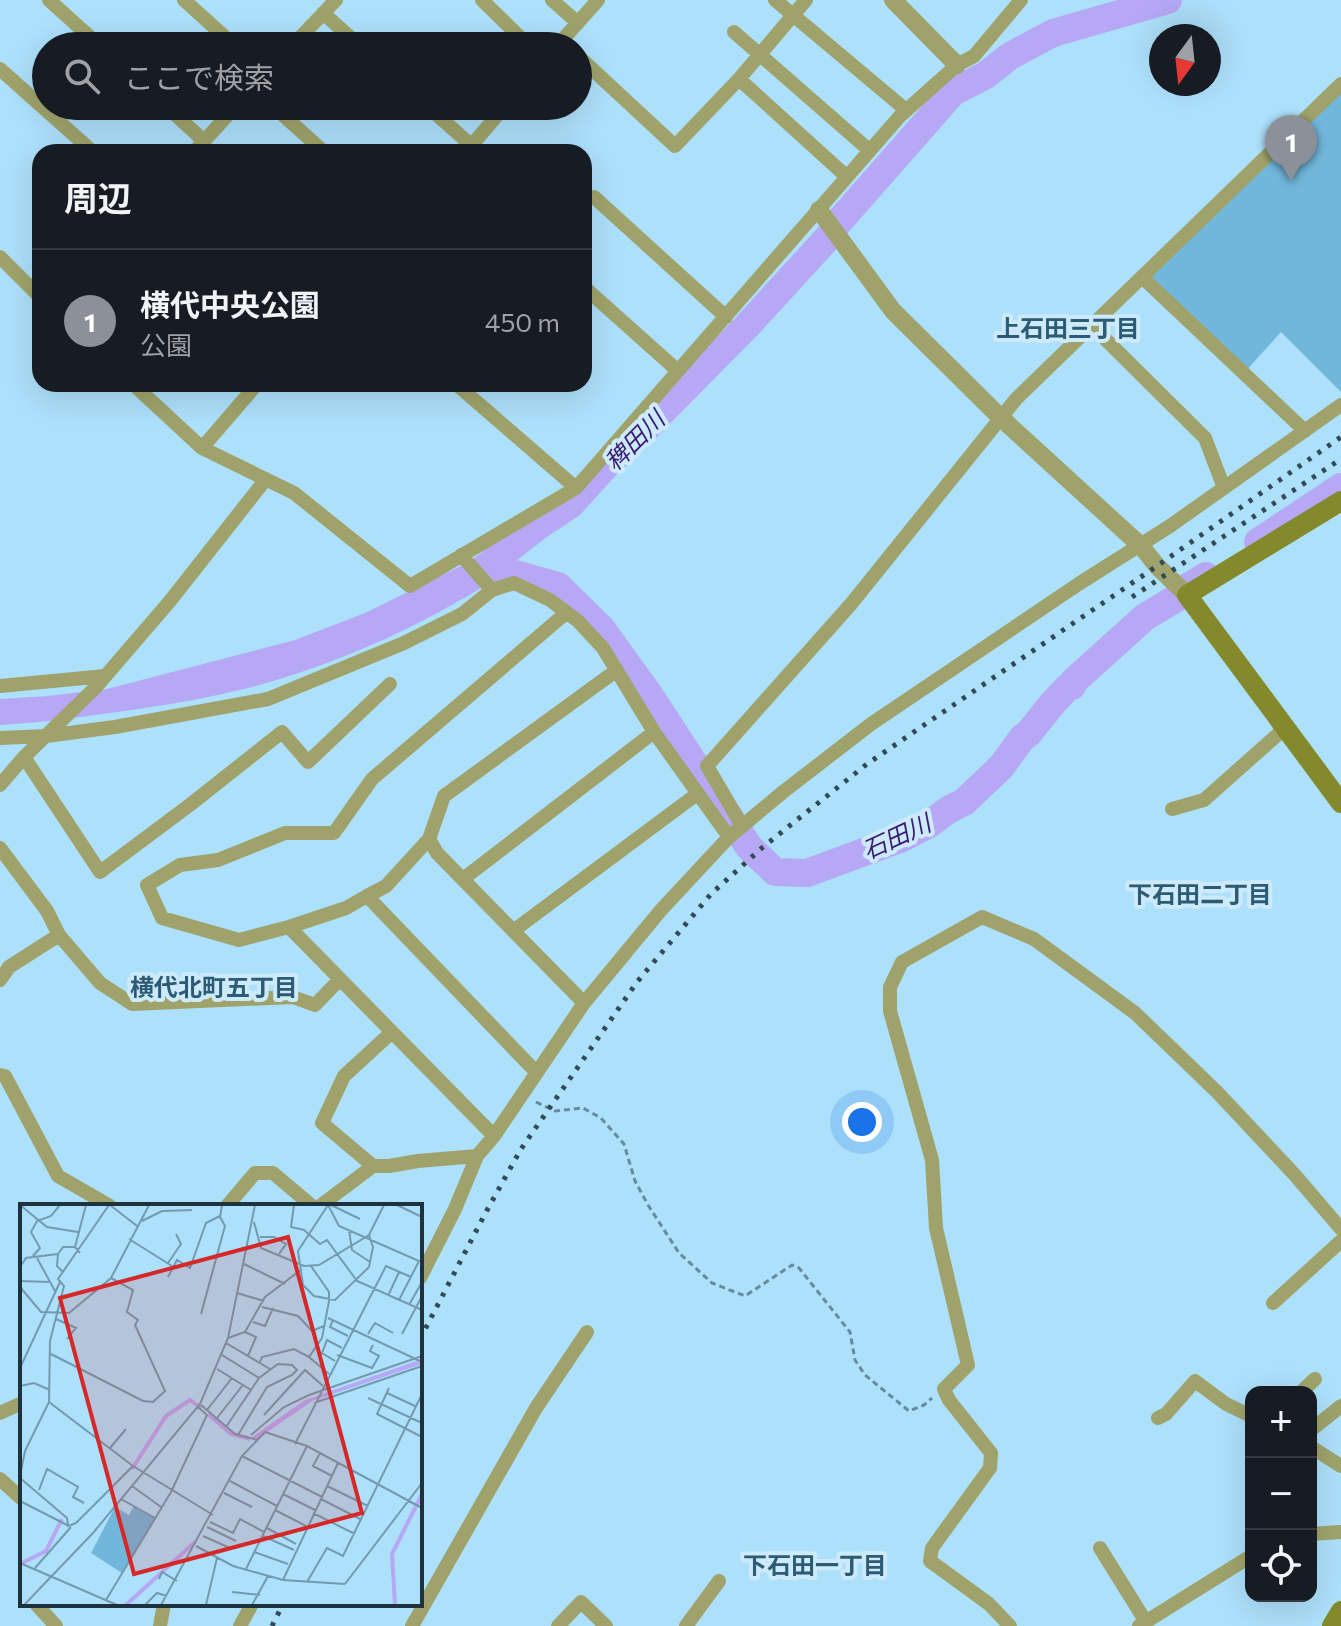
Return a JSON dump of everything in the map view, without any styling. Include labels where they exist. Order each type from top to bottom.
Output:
[{"type":"main road","points":[[1341,501],[1187,595],[1341,803]]},
{"type":"main road","points":[[1332,1626],[1341,1611]]},
{"type":"street","points":[[49,0],[84,32]]},
{"type":"street","points":[[184,0],[219,32]]},
{"type":"street","points":[[305,32],[336,0]]},
{"type":"street","points":[[482,0],[515,32]]},
{"type":"street","points":[[552,0],[578,23]]},
{"type":"street","points":[[571,32],[598,0]]},
{"type":"street","points":[[775,0],[906,110]]},
{"type":"street","points":[[592,69],[675,146],[739,79],[806,0]]},
{"type":"street","points":[[893,0],[957,65]]},
{"type":"street","points":[[146,392],[202,448],[294,493],[410,586],[576,488],[869,150],[906,110],[957,65],[974,56],[1021,0]]},
{"type":"street","points":[[323,13],[344,32]]},
{"type":"street","points":[[734,32],[869,150]]},
{"type":"street","points":[[0,69],[32,98]]},
{"type":"street","points":[[739,79],[846,176]]},
{"type":"street","points":[[742,826],[707,766],[851,604],[1016,399],[1341,84]]},
{"type":"street","points":[[57,120],[84,144]]},
{"type":"street","points":[[177,120],[196,144]]},
{"type":"street","points":[[203,144],[224,120]]},
{"type":"street","points":[[289,120],[315,144]]},
{"type":"street","points":[[441,120],[464,144]]},
{"type":"street","points":[[473,144],[493,120]]},
{"type":"street","points":[[594,197],[726,317]]},
{"type":"street","points":[[819,210],[893,311],[1001,418],[1141,546],[1187,595]]},
{"type":"street","points":[[0,257],[32,289]]},
{"type":"street","points":[[1142,277],[1305,431]]},
{"type":"street","points":[[592,294],[678,371]]},
{"type":"street","points":[[1092,326],[1205,438],[1224,488]]},
{"type":"street","points":[[202,448],[250,392]]},
{"type":"street","points":[[465,392],[576,488]]},
{"type":"street","points":[[422,1274],[455,1209],[477,1156],[494,1136],[584,1003],[661,910],[729,837],[871,724],[1080,583],[1141,546],[1341,405]]},
{"type":"street","points":[[0,785],[100,682],[170,601],[266,479]]},
{"type":"street","points":[[461,555],[492,590]]},
{"type":"street","points":[[0,738],[115,727],[268,699],[404,643],[462,614],[492,590],[514,583],[550,600],[578,621],[603,648],[654,732],[729,837]]},
{"type":"street","points":[[566,613],[372,779],[334,833],[285,833],[218,860],[180,865],[147,885],[162,918],[239,940],[346,908],[386,886],[429,839],[444,796],[617,670]]},
{"type":"street","points":[[0,686],[100,682]]},
{"type":"street","points":[[24,757],[100,872],[282,732],[308,762],[390,684]]},
{"type":"street","points":[[1172,809],[1204,800],[1285,728]]},
{"type":"street","points":[[463,879],[654,732]]},
{"type":"street","points":[[513,931],[697,794]]},
{"type":"street","points":[[429,839],[437,853],[584,1003]]},
{"type":"street","points":[[0,848],[47,911],[59,935],[100,983],[132,1004],[293,997],[315,1005],[340,979]]},
{"type":"street","points":[[367,896],[537,1073]]},
{"type":"street","points":[[1010,1626],[989,1604],[930,1561],[932,1548],[990,1468],[991,1453],[949,1400],[944,1389],[968,1365],[936,1228],[932,1160],[890,1011],[890,987],[902,962],[982,917],[1034,939],[1135,1013],[1217,1092],[1341,1229]]},
{"type":"street","points":[[289,927],[494,1136]]},
{"type":"street","points":[[0,980],[9,967],[59,935]]},
{"type":"street","points":[[373,1166],[322,1123],[344,1076],[392,1032]]},
{"type":"street","points":[[0,1075],[5,1076],[58,1176],[107,1204]]},
{"type":"street","points":[[323,1204],[373,1166],[477,1156]]},
{"type":"street","points":[[229,1204],[255,1173],[273,1173],[310,1204]]},
{"type":"street","points":[[1273,1303],[1341,1241]]},
{"type":"street","points":[[412,1626],[536,1408],[587,1332]]},
{"type":"street","points":[[1307,1386],[1315,1379]]},
{"type":"street","points":[[1158,1418],[1166,1414],[1195,1381],[1226,1404],[1245,1413]]},
{"type":"street","points":[[0,1413],[20,1404]]},
{"type":"street","points":[[1317,1425],[1341,1406]]},
{"type":"street","points":[[1317,1451],[1341,1466]]},
{"type":"street","points":[[0,1479],[20,1497]]},
{"type":"street","points":[[1317,1534],[1341,1532]]},
{"type":"street","points":[[1100,1548],[1142,1624],[1245,1560]]},
{"type":"street","points":[[686,1626],[719,1581]]},
{"type":"street","points":[[558,1626],[581,1602],[606,1626]]},
{"type":"street","points":[[38,1606],[56,1626]]},
{"type":"street","points":[[160,1626],[164,1606]]},
{"type":"street","points":[[240,1626],[251,1606]]},
{"type":"path","points":[[522,1095],[555,1111],[583,1108],[601,1118],[624,1144],[635,1181],[665,1233],[679,1253],[712,1283],[745,1296],[792,1265],[799,1268],[850,1332],[855,1360],[865,1375],[897,1403],[909,1411],[924,1405],[944,1389]]},
{"type":"shaded area","points":[[1341,84],[1341,392],[1281,332],[1244,373],[1142,277]]},
{"type":"shaded area","points":[[475,559],[484,560],[494,570],[494,579],[406,629],[312,668],[248,688],[179,702],[0,725],[0,699],[107,689],[295,640],[365,613]]},
{"type":"waterway","name":"稗田川","points":[[457,586],[571,504],[608,463],[747,326],[833,232],[953,92],[1053,33],[1168,0]]},
{"type":"waterway","name":"石田川","points":[[1258,542],[1341,487]]},
{"type":"waterway","name":"石田川","points":[[478,573],[508,572],[558,586],[601,628],[648,693],[749,847],[775,872],[807,873],[902,838],[964,802],[1001,767],[1023,737],[1074,681],[1145,617],[1206,576]]},
{"type":"railway","points":[[422,1335],[521,1149],[637,982],[711,894],[763,847],[867,764],[1341,437]]},
{"type":"railway","points":[[1132,597],[1341,459]]},
{"type":"railway","points":[[272,1626],[282,1606]]},
{"type":"place","name":"横代中央公園","points":[[1291,181]]},
{"type":"district","name":"上石田三丁目","points":[[1068,327]]},
{"type":"district","name":"下石田二丁目","points":[[1200,893]]},
{"type":"district","name":"横代北町五丁目","points":[[214,986]]},
{"type":"district","name":"下石田一丁目","points":[[815,1564]]}]
